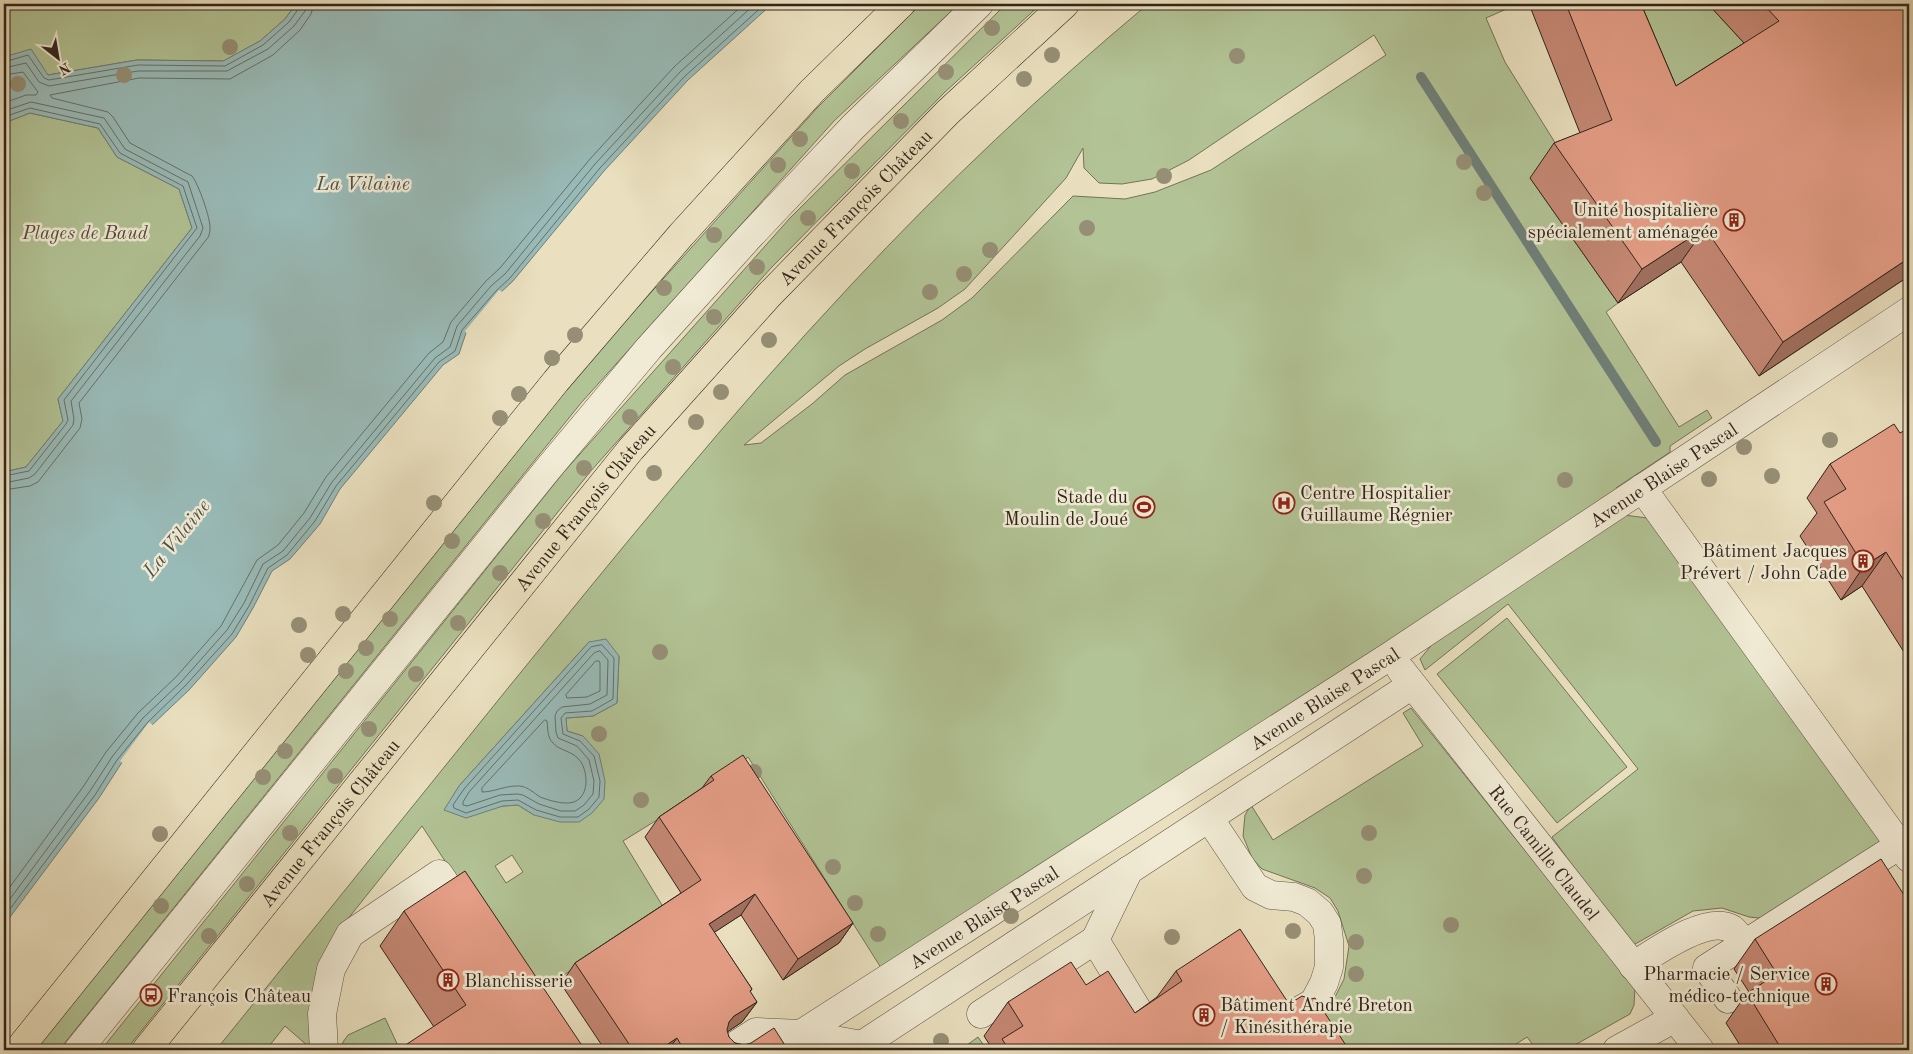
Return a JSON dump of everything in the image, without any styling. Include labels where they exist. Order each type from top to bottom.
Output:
[{"type":"main road","points":[[18,1050],[556,380],[681,235],[806,98],[900,4]]},
{"type":"main road","name":"Avenue François Château","points":[[146,1050],[631,450],[776,288],[948,112],[1065,4]]},
{"type":"lane","points":[[78,1050],[541,478],[649,348],[749,237],[853,127],[979,4]]},
{"type":"lane","name":"Avenue Blaise Pascal","points":[[801,1034],[1390,656],[1909,311]]},
{"type":"lane","points":[[1642,488],[1905,852],[1744,944],[1707,968],[1728,999]]},
{"type":"lane","name":"Rue Camille Claudel","points":[[1390,656],[1700,1050]]},
{"type":"lane","points":[[728,1050],[756,1032],[801,1034],[864,1048],[1130,870],[1412,685]]},
{"type":"lane","points":[[1210,818],[1255,887],[1271,895],[1294,896],[1307,902],[1320,913],[1327,924],[1329,968],[1324,983],[1314,1002],[1287,1018]]},
{"type":"lane","points":[[1108,836],[1130,870]]},
{"type":"lane","points":[[981,1014],[1095,940],[1130,870]]},
{"type":"lane","points":[[324,1050],[322,1014],[332,969],[350,934],[439,874],[481,938]]},
{"type":"lane","points":[[1633,966],[1686,934],[1714,926],[1731,929],[1744,944]]},
{"type":"lane","points":[[1095,940],[1137,1009]]},
{"type":"lane","points":[[1617,1050],[1675,1018]]},
{"type":"green space","points":[[4,4],[296,4],[285,19],[260,41],[224,61],[137,60],[48,75],[4,57]]},
{"type":"green space","points":[[921,4],[959,4],[834,121],[581,403],[59,1050],[31,1050],[564,389],[818,107]]},
{"type":"green space","points":[[1006,4],[1041,4],[944,93],[771,268],[590,472],[126,1050],[101,1050],[563,473],[790,218]]},
{"type":"green space","points":[[1148,4],[1518,4],[1486,18],[1505,62],[1567,162],[1530,178],[1618,303],[1606,312],[1679,427],[1707,410],[1712,418],[1670,446],[1670,452],[1616,488],[1620,495],[883,971],[748,757],[728,776],[623,841],[665,910],[542,989],[569,1050],[422,826],[331,940],[309,1047],[285,1026],[266,1050],[216,1050],[589,589],[761,384],[851,285],[958,175],[1109,37]],"holes":[[[1374,35],[1386,55],[1211,170],[1155,192],[1125,199],[1073,196],[972,298],[942,320],[845,375],[812,404],[761,443],[744,445],[839,366],[865,349],[938,308],[965,289],[1066,178],[1083,148],[1084,168],[1099,183],[1122,184],[1152,179],[1189,160]],[[589,642],[619,656],[617,703],[593,716],[566,718],[567,731],[583,736],[534,815],[518,805],[445,810],[459,786]],[[512,855],[523,872],[506,883],[495,866]]]},
{"type":"green space","points":[[1602,4],[1708,4],[1755,55],[1652,120]]},
{"type":"green space","name":"Plages de Baud","points":[[30,113],[98,128],[117,157],[179,189],[192,228],[58,399],[63,421],[26,467],[4,472],[4,123]]},
{"type":"green space","points":[[1624,515],[1647,518],[1888,844],[1768,919],[1749,917],[1722,908],[1693,911],[1630,947],[1552,837],[1638,769],[1508,604],[1425,670],[1420,659],[1434,642]]},
{"type":"green space","points":[[1507,618],[1627,767],[1557,823],[1437,674]]},
{"type":"green space","points":[[1411,708],[1635,988],[1634,1005],[1630,1014],[1566,1050],[1537,1050],[1527,1037],[1507,1050],[1320,1050],[1302,1022],[1333,1001],[1344,979],[1349,946],[1338,911],[1330,898],[1315,888],[1262,869],[1252,858],[1243,836],[1245,815],[1251,805],[1273,840],[1423,746],[1403,713]]},
{"type":"green space","points":[[385,1018],[400,1050],[341,1050],[343,1042],[348,1035]]},
{"type":"green space","points":[[978,1037],[987,1050],[965,1050],[967,1045]]},
{"type":"water","name":"La Vilaine","points":[[296,4],[772,4],[688,80],[604,171],[513,281],[499,294],[466,333],[459,354],[443,365],[340,489],[320,524],[290,559],[272,571],[236,637],[189,690],[151,726],[121,764],[99,798],[4,925],[4,472],[26,467],[63,421],[58,399],[192,228],[179,189],[117,157],[98,128],[30,113],[4,123],[4,57],[31,49],[48,75],[137,60],[223,61],[260,41],[285,19]]},
{"type":"water","points":[[606,639],[619,656],[617,703],[593,716],[566,718],[567,731],[583,736],[599,754],[605,781],[604,799],[592,813],[579,822],[560,822],[534,815],[518,805],[503,806],[466,818],[444,810],[459,786],[589,642]]},
{"type":"pier","points":[[499,290],[504,293],[468,335],[465,331]]},
{"type":"pier","points":[[149,722],[154,726],[124,764],[120,761]]},
{"type":"building","name":"Unité hospitalière spécialement aménagée","points":[[1566,4],[1641,4],[1676,86],[1779,21],[1763,4],[1909,4],[1909,258],[1783,342],[1705,228],[1642,269],[1554,143],[1612,120]]},
{"type":"building","points":[[1894,424],[1900,433],[1907,429],[1909,433],[1909,589],[1886,552],[1864,566],[1824,502],[1846,489],[1830,464]]},
{"type":"building","points":[[743,755],[853,923],[798,959],[755,894],[709,924],[752,989],[750,991],[757,1002],[734,1016],[729,1022],[727,1030],[729,1037],[735,1043],[744,1045],[751,1043],[774,1028],[788,1050],[684,1050],[677,1038],[659,1050],[633,1050],[575,963],[701,880],[659,817],[714,780],[711,776]]},
{"type":"building","name":"Pharmacie / Service médico-technique","points":[[1881,859],[1904,895],[1909,892],[1909,1041],[1899,1047],[1901,1050],[1782,1050],[1747,993],[1777,974],[1755,939]]},
{"type":"building","points":[[465,871],[585,1050],[398,1050],[466,1005],[404,911]]},
{"type":"building","points":[[1240,929],[1289,1004],[1302,996],[1311,999],[1315,998],[1349,1050],[1009,1050],[1002,1039],[1023,1026],[1008,1002],[1071,962],[1086,985],[1108,971],[1135,1013],[1182,981],[1176,971]]},
{"type":"waterway","points":[[1421,77],[1656,442]]},
{"type":"place","name":"Unité hospitalière spécialement aménagée","points":[[1734,220]]},
{"type":"place","name":"Centre Hospitalier Guillaume Régnier","points":[[1284,503]]},
{"type":"place","name":"Stade du Moulin de Joué","points":[[1144,507]]},
{"type":"place","name":"Bâtiment Jacques Prévert / John Cade","points":[[1863,561]]},
{"type":"place","name":"Blanchisserie","points":[[448,980]]},
{"type":"place","name":"Pharmacie / Service médico-technique","points":[[1826,984]]},
{"type":"place","name":"François Château","points":[[151,995]]},
{"type":"place","name":"Bâtiment André Breton / Kinésithérapie","points":[[1204,1015]]}]
